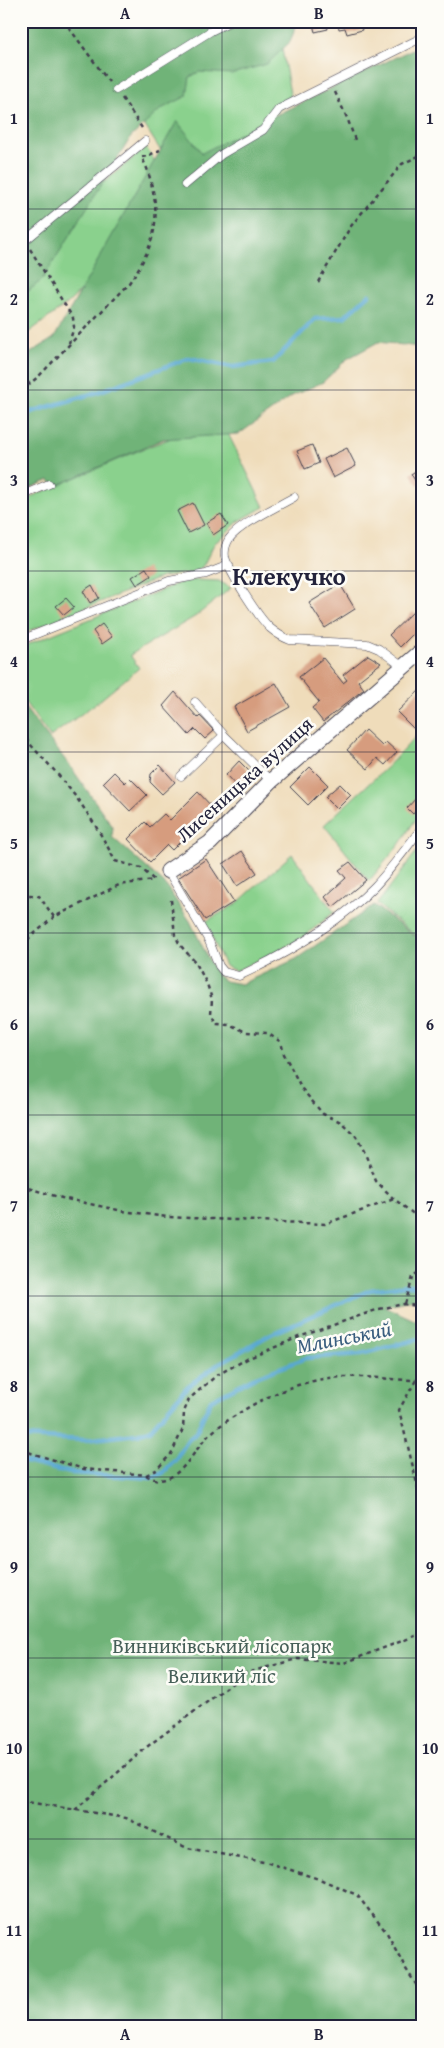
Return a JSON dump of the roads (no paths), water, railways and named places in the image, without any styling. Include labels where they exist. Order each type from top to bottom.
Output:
[{"type":"street","name":"Лисеницька вулиця","points":[[168,871],[210,843],[271,780],[423,650]]},
{"type":"lane","points":[[116,90],[211,31],[231,21]]},
{"type":"lane","points":[[185,185],[222,154],[263,130],[279,110],[423,37]]},
{"type":"lane","points":[[23,243],[145,141]]},
{"type":"lane","points":[[21,496],[49,484]]},
{"type":"lane","points":[[294,497],[242,528],[230,538],[225,551],[229,565],[253,608],[269,627],[280,636],[303,642],[367,644],[379,649],[403,668]]},
{"type":"lane","points":[[21,640],[169,581],[206,574],[229,565]]},
{"type":"lane","points":[[195,702],[224,735],[271,780]]},
{"type":"lane","points":[[180,776],[224,735]]},
{"type":"lane","points":[[168,871],[209,940],[219,966],[224,972],[239,976],[315,936],[352,907],[375,885],[423,826]]},
{"type":"waterway","points":[[21,415],[98,392],[189,358],[232,367],[273,362],[315,319],[344,317],[369,295]]},
{"type":"waterway","name":"Млинський","points":[[21,1437],[85,1440],[137,1434],[150,1430],[188,1386],[220,1363],[271,1334],[370,1290],[406,1285],[423,1286]]},
{"type":"waterway","name":"Млинський","points":[[21,1461],[71,1473],[151,1478],[163,1473],[176,1459],[187,1441],[195,1434],[211,1400],[253,1378],[306,1358],[361,1354],[423,1338]]},
{"type":"district","name":"Клекучко","points":[[289,576]]},
{"type":"park label","name":"Винниківський лісопарк","points":[[222,1645]]},
{"type":"park label","name":"Великий ліс","points":[[222,1675]]}]
